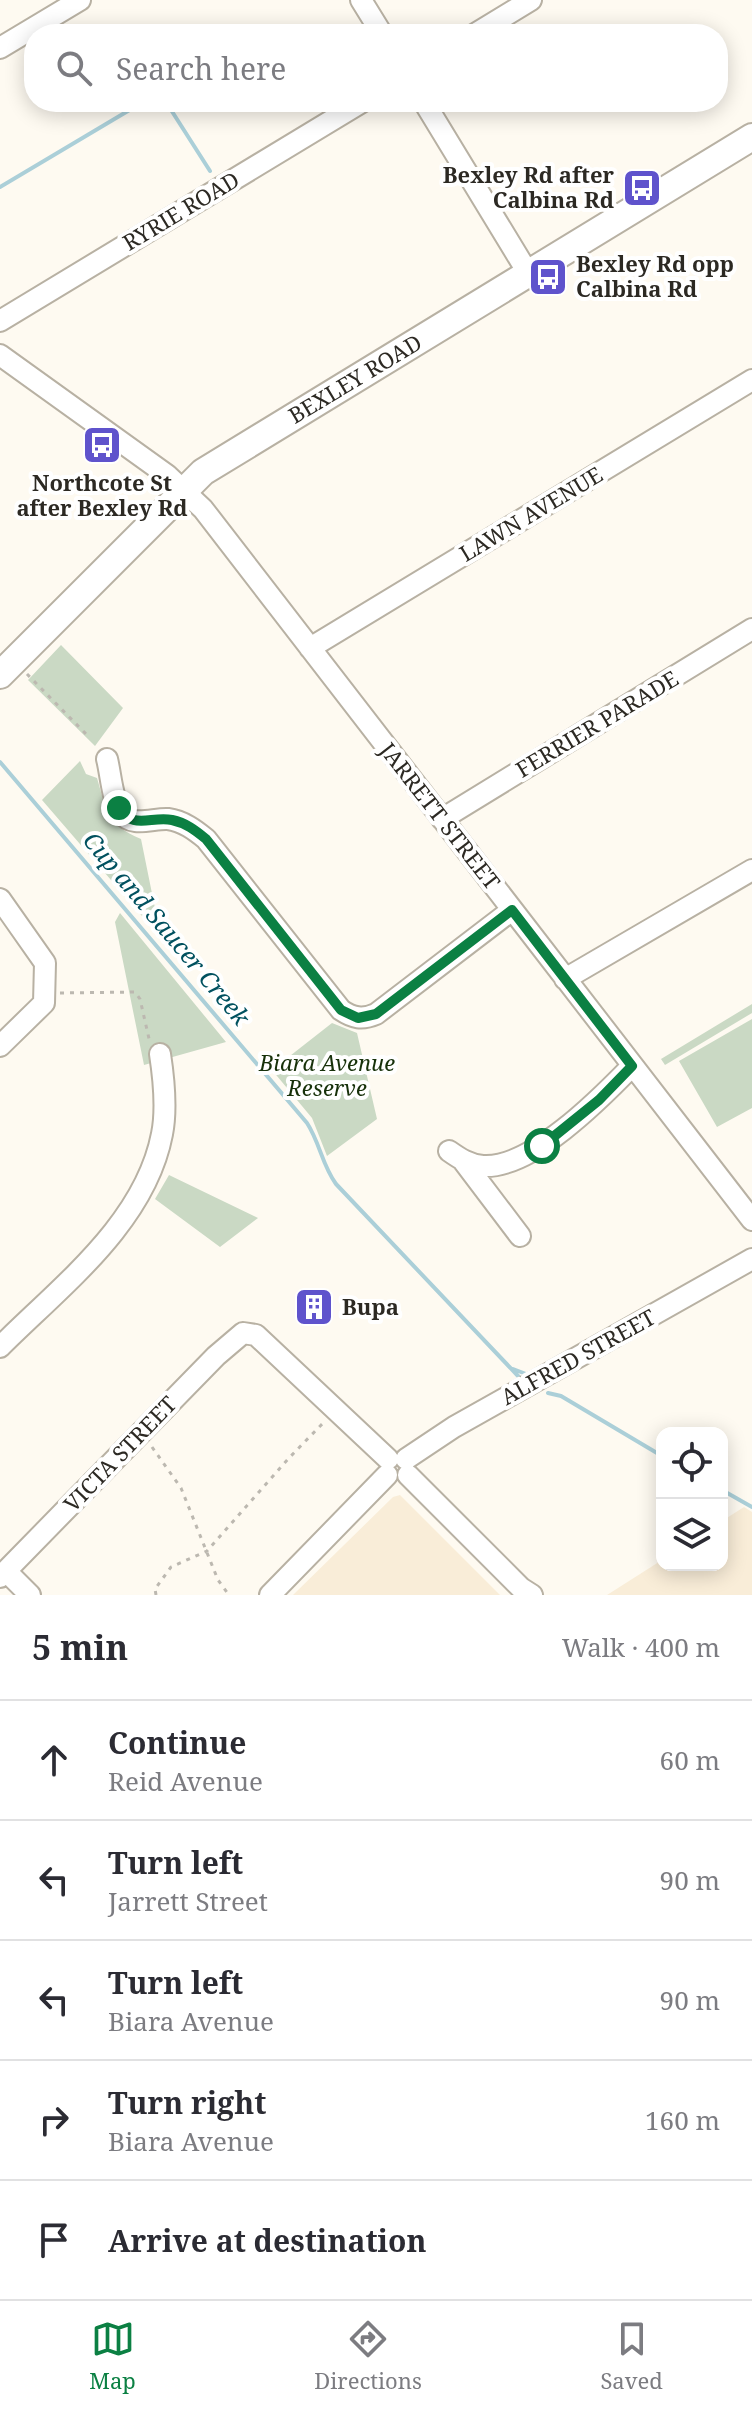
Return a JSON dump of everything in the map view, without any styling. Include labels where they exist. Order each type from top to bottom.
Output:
[{"type":"main road","name":"BEXLEY ROAD","points":[[0,675],[203,472],[752,137]]},
{"type":"street","points":[[40,24],[80,0]]},
{"type":"street","points":[[361,0],[376,24]]},
{"type":"street","points":[[491,24],[531,0]]},
{"type":"street","points":[[0,48],[24,34]]},
{"type":"street","name":"RYRIE ROAD","points":[[0,321],[345,112]]},
{"type":"street","points":[[430,112],[528,273]]},
{"type":"street","name":"JARRETT STREET","points":[[0,355],[167,475],[220,530],[752,1220]]},
{"type":"street","name":"LAWN AVENUE","points":[[310,648],[752,380]]},
{"type":"street","name":"FERRIER PARADE","points":[[442,819],[752,629]]},
{"type":"street","points":[[107,759],[124,817],[134,822],[169,819],[190,826],[206,839],[341,1010],[349,1016],[358,1018],[376,1014],[512,910]]},
{"type":"street","points":[[565,979],[752,870]]},
{"type":"street","points":[[0,899],[45,963],[44,1003],[0,1046]]},
{"type":"street","points":[[0,1347],[117,1231],[143,1187],[162,1134],[164,1082],[160,1054]]},
{"type":"street","points":[[520,1236],[456,1156],[484,1166],[505,1163],[542,1146],[599,1100],[632,1066]]},
{"type":"street","name":"ALFRED STREET","points":[[270,1595],[397,1467],[454,1427],[752,1259]]},
{"type":"street","name":"VICTA STREET","points":[[3,1574],[216,1356],[243,1333],[256,1335],[397,1467]]},
{"type":"street","points":[[397,1467],[526,1593]]},
{"type":"street","points":[[3,1574],[30,1595]]},
{"type":"path","points":[[27,674],[86,734]]},
{"type":"path","points":[[44,993],[135,992],[140,999],[148,1041],[160,1054]]},
{"type":"path","points":[[156,1595],[155,1589],[171,1567],[207,1551],[326,1420]]},
{"type":"path","points":[[150,1445],[181,1488],[218,1580],[229,1595]]},
{"type":"shaded area","points":[[400,1495],[500,1595],[293,1595],[393,1497]]},
{"type":"shaded area","points":[[744,1507],[752,1512],[752,1595],[607,1595],[656,1564],[656,1571],[728,1571],[728,1517]]},
{"type":"green space","points":[[61,645],[123,708],[95,746],[28,680]]},
{"type":"green space","points":[[80,761],[86,774],[97,778],[106,808],[114,822],[141,839],[161,938],[42,800]]},
{"type":"green space","points":[[120,913],[226,1042],[144,1065],[115,922]]},
{"type":"green space","points":[[752,1004],[752,1013],[665,1065],[661,1059]]},
{"type":"green space","points":[[752,1019],[752,1108],[717,1127],[679,1061]]},
{"type":"green space","name":"Biara Avenue Reserve","points":[[332,1023],[357,1033],[377,1119],[327,1156],[312,1118],[272,1070]]},
{"type":"green space","points":[[169,1175],[258,1218],[220,1247],[155,1199]]},
{"type":"waterway","points":[[0,187],[126,112]]},
{"type":"waterway","points":[[172,112],[210,171]]},
{"type":"waterway","name":"Cup and Saucer Creek","points":[[0,762],[307,1123],[336,1184],[519,1377]]},
{"type":"waterway","points":[[513,1369],[526,1374]]},
{"type":"waterway","points":[[548,1393],[561,1396],[656,1452]]},
{"type":"waterway","points":[[728,1493],[752,1507]]},
{"type":"place","name":"Bexley Rd after Calbina Rd","points":[[642,188]]},
{"type":"place","name":"Bexley Rd opp Calbina Rd","points":[[548,277]]},
{"type":"place","name":"Northcote St after Bexley Rd","points":[[102,445]]},
{"type":"place","name":"Bupa","points":[[314,1307]]},
{"type":"route","points":[[119,808],[124,817],[134,822],[169,819],[190,826],[206,839],[341,1010],[349,1016],[358,1018],[376,1014],[512,910],[632,1066],[599,1100],[542,1146]]}]
